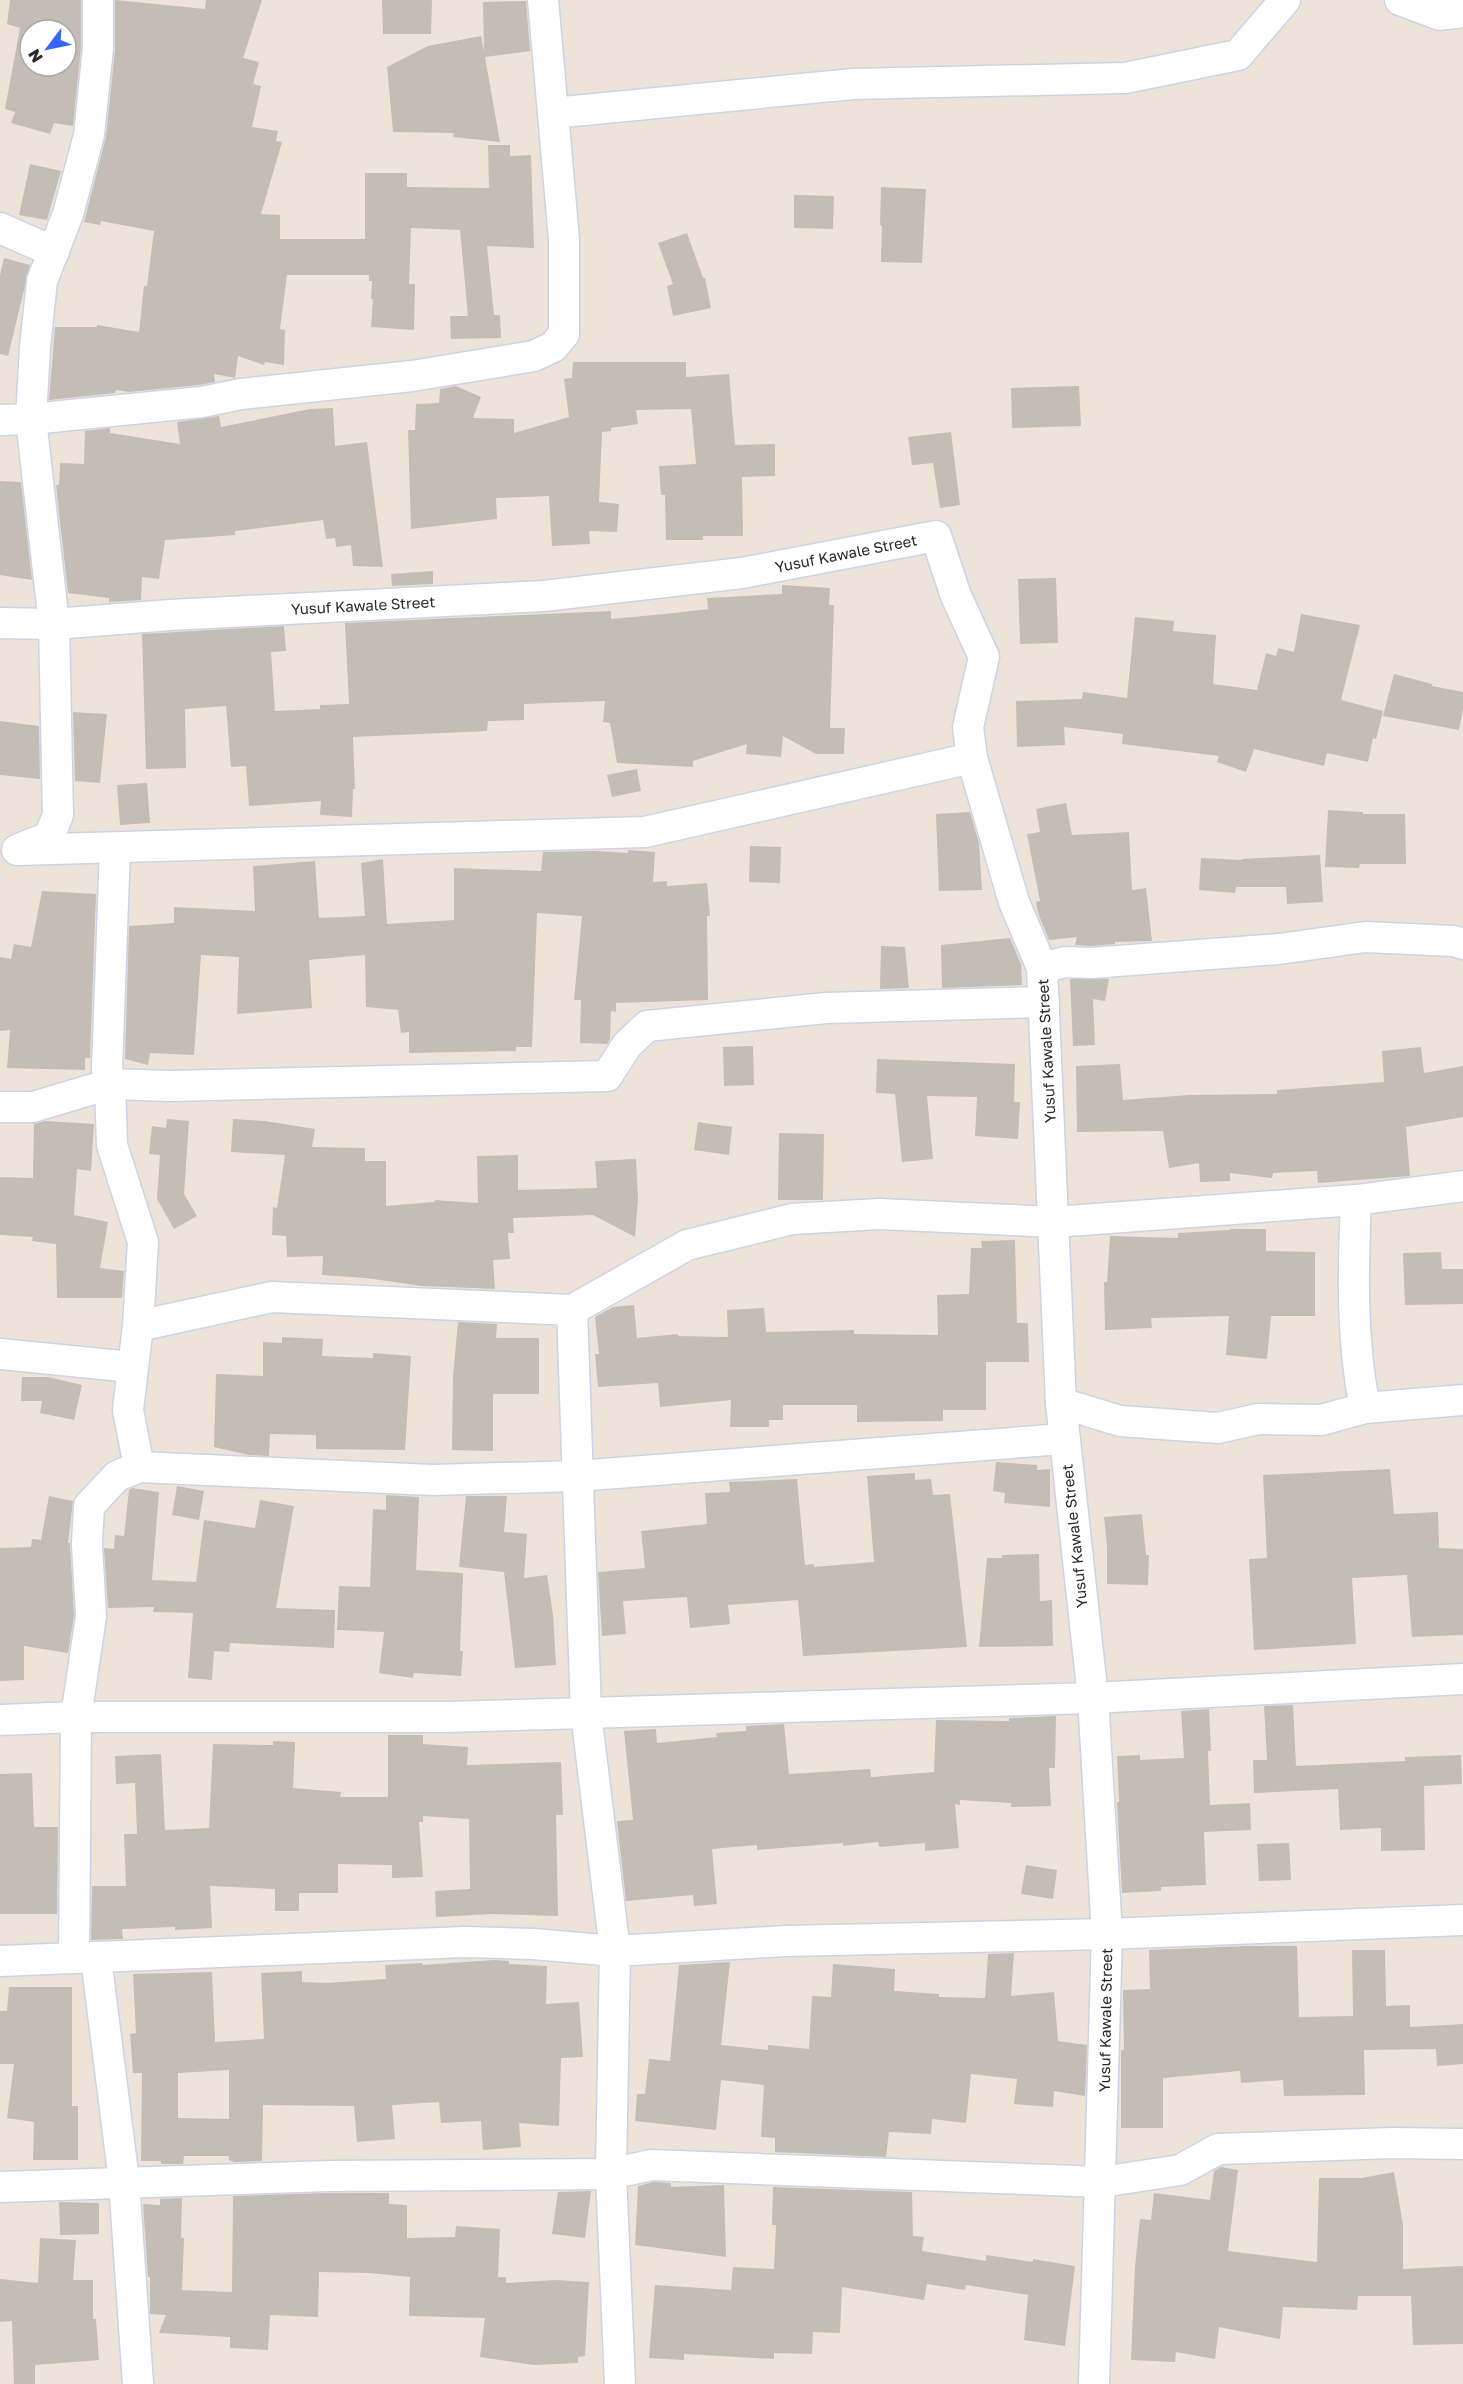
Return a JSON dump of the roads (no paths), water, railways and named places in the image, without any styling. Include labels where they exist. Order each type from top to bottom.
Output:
[{"type":"street","points":[[9,850],[49,837],[58,814],[54,624],[31,419],[42,281],[74,194],[89,135],[98,48],[98,0]]},
{"type":"street","points":[[0,420],[202,402],[241,394],[412,376],[534,356],[554,347],[564,334],[564,239],[543,0]]},
{"type":"street","points":[[553,113],[853,84],[1125,78],[1238,56],[1285,0]]},
{"type":"street","points":[[1400,0],[1440,15],[1463,12]]},
{"type":"street","points":[[0,228],[54,252]]},
{"type":"street","name":"Yusuf Kawale Street","points":[[0,623],[54,624],[170,615],[544,596],[742,573],[936,536],[956,596],[984,657],[968,727],[972,758],[1014,902],[1042,968],[1061,1403],[1093,1698],[1107,1934],[1094,2384]]},
{"type":"street","points":[[9,850],[645,832],[972,758]]},
{"type":"street","points":[[115,848],[107,1069],[110,1084],[112,1145],[143,1242],[138,1326],[128,1410],[140,1467]]},
{"type":"street","points":[[1042,968],[1065,962],[1091,963],[1279,950],[1365,937],[1454,941],[1463,944]]},
{"type":"street","points":[[0,1107],[33,1107],[110,1084],[182,1086],[607,1076],[627,1045],[647,1026],[826,1008],[1044,1002]]},
{"type":"street","points":[[138,1326],[272,1297],[572,1310],[687,1245],[792,1219],[879,1214],[1054,1222],[1356,1200],[1463,1186]]},
{"type":"street","points":[[1356,1200],[1353,1275],[1357,1368],[1365,1408]]},
{"type":"street","points":[[572,1310],[586,1713],[615,1951],[611,2174],[620,2384]]},
{"type":"street","points":[[0,1354],[132,1367]]},
{"type":"street","points":[[1061,1403],[1120,1421],[1218,1428],[1258,1419],[1321,1420],[1365,1408],[1463,1400]]},
{"type":"street","points":[[138,2384],[124,2181],[85,1958],[76,1718],[91,1616],[87,1544],[89,1506],[117,1476],[140,1467],[432,1480],[577,1476],[1064,1438]]},
{"type":"street","points":[[0,1720],[445,1717],[1093,1698],[1463,1679]]},
{"type":"street","points":[[0,1961],[465,1942],[533,1944],[615,1951],[786,1941],[1107,1934],[1463,1920]]},
{"type":"street","points":[[0,2187],[124,2181],[329,2176],[611,2174],[651,2165],[1101,2182],[1180,2170],[1218,2149],[1463,2144]]}]
